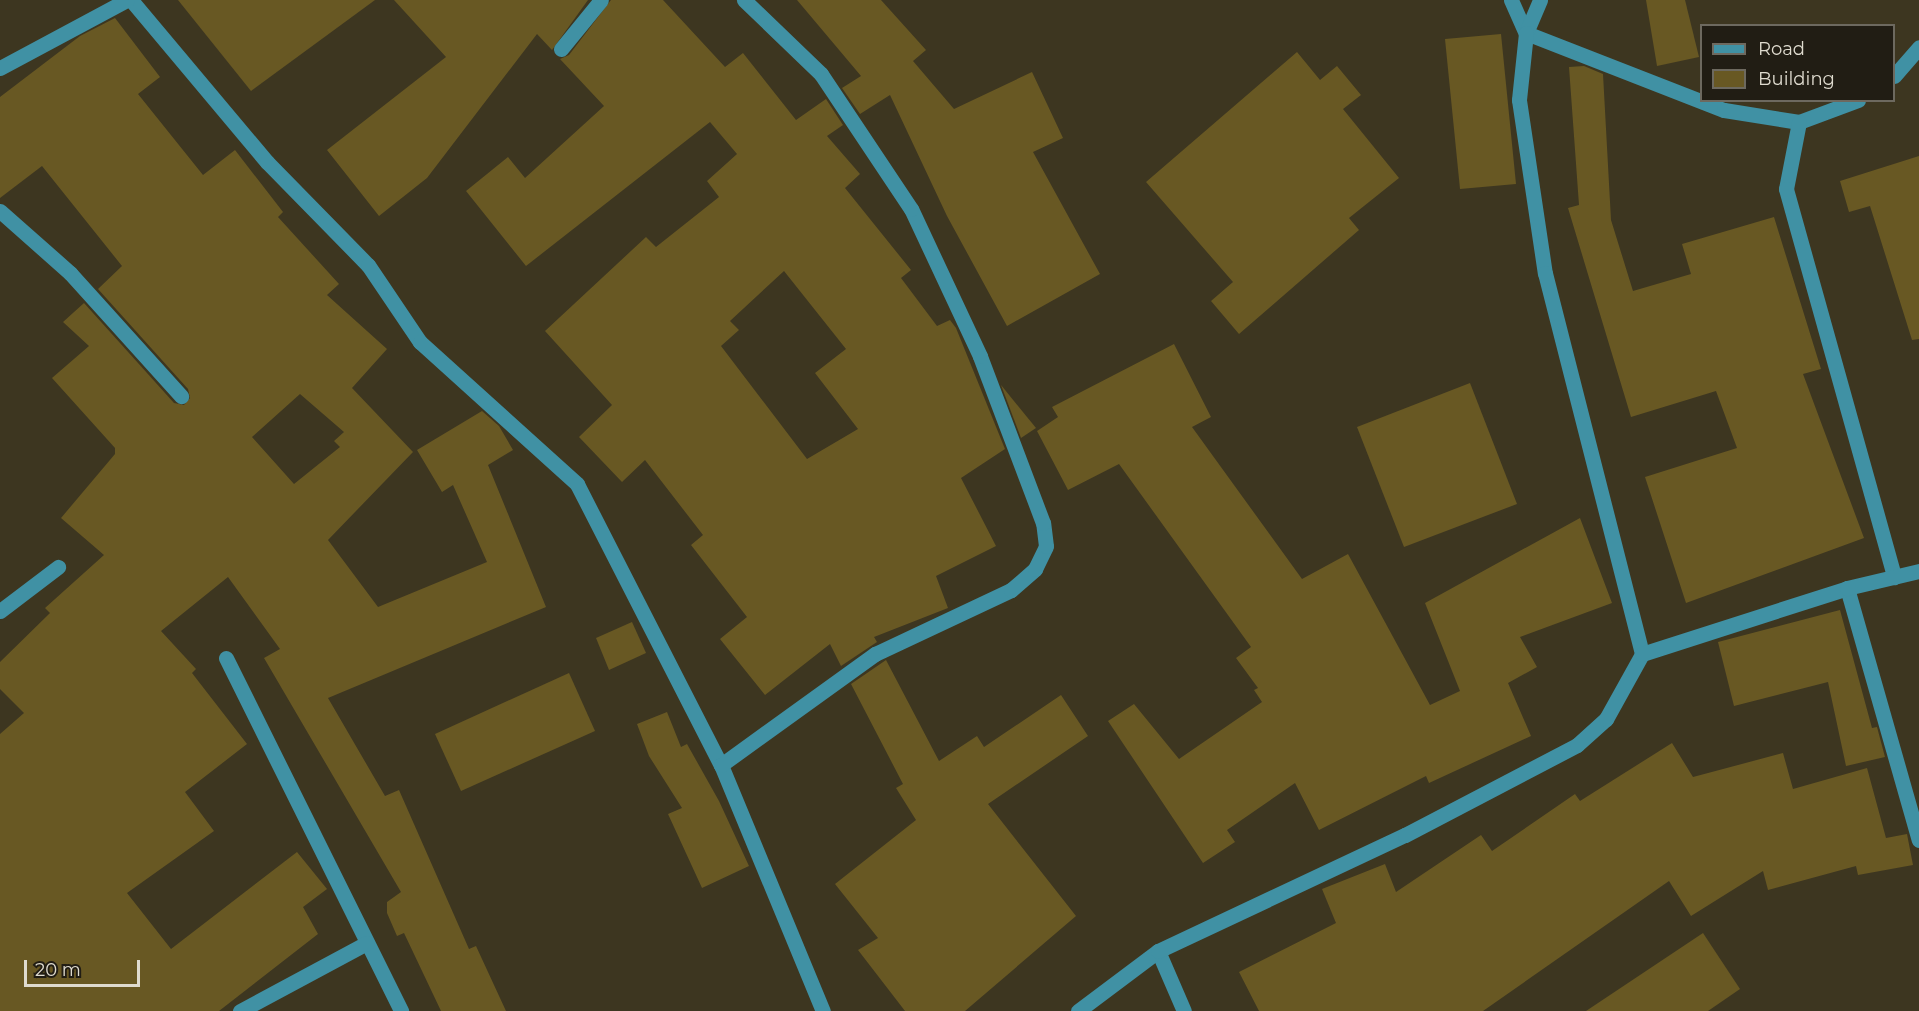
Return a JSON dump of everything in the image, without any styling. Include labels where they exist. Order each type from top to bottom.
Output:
[{"type":"street","points":[[0,68],[129,0],[267,162],[368,266],[420,342],[577,484],[721,765],[823,1011]]},
{"type":"street","points":[[561,49],[600,0]]},
{"type":"street","points":[[721,765],[875,654],[1011,590],[1035,569],[1046,546],[1043,523],[980,356],[911,209],[820,74],[744,0]]},
{"type":"street","points":[[1510,0],[1526,33],[1700,101]]},
{"type":"street","points":[[1078,1011],[1158,951],[1405,835],[1576,745],[1606,719],[1641,654],[1545,273],[1519,100],[1526,33],[1540,0]]},
{"type":"street","points":[[1895,74],[1919,47]]},
{"type":"street","points":[[1703,102],[1724,110],[1800,122],[1853,102]]},
{"type":"street","points":[[1800,122],[1786,189],[1894,577]]},
{"type":"street","points":[[0,211],[70,273],[181,396]]},
{"type":"street","points":[[0,611],[58,567]]},
{"type":"street","points":[[1641,654],[1847,588],[1919,571]]},
{"type":"street","points":[[1847,588],[1919,840]]},
{"type":"street","points":[[226,658],[401,1011]]},
{"type":"street","points":[[240,1011],[367,944]]},
{"type":"street","points":[[1158,951],[1184,1011]]},
{"type":"building","points":[[178,0],[375,0],[251,91]]},
{"type":"building","points":[[394,0],[588,0],[552,50],[537,34],[427,178],[379,216],[327,150],[446,57]]},
{"type":"building","points":[[611,0],[663,0],[725,67],[743,53],[796,120],[826,99],[843,125],[827,136],[860,174],[845,188],[911,270],[901,278],[937,326],[950,320],[956,328],[1005,449],[961,478],[996,546],[936,576],[948,608],[874,637],[877,642],[841,666],[830,644],[765,695],[720,639],[747,617],[691,545],[703,535],[645,460],[622,482],[579,437],[612,405],[545,331],[646,237],[656,247],[719,197],[707,181],[737,154],[710,122],[526,266],[466,191],[508,157],[525,178],[604,106],[560,59],[569,55]],"holes":[[[784,271],[846,349],[815,373],[858,429],[807,459],[721,346],[739,330],[730,321]]]},
{"type":"building","points":[[797,0],[881,0],[926,50],[913,61],[954,109],[1032,72],[1063,138],[1033,152],[1100,274],[1007,326],[947,216],[890,95],[860,114],[842,88],[861,76]]},
{"type":"building","points":[[1646,0],[1685,0],[1699,57],[1657,66]]},
{"type":"building","points":[[115,18],[160,77],[138,94],[203,175],[235,150],[283,212],[278,217],[339,284],[327,295],[387,349],[352,388],[413,452],[328,540],[378,607],[487,562],[453,485],[442,492],[417,450],[482,411],[499,426],[513,450],[488,465],[546,607],[328,698],[385,796],[399,790],[469,949],[476,946],[506,1011],[441,1011],[404,933],[397,936],[387,913],[387,902],[401,892],[264,658],[280,649],[228,577],[161,631],[196,669],[192,673],[247,744],[185,792],[214,831],[127,893],[171,949],[297,852],[327,889],[303,907],[318,934],[219,1011],[0,1011],[0,734],[24,713],[0,689],[0,662],[50,613],[45,608],[104,555],[61,518],[115,454],[115,448],[52,378],[89,346],[63,322],[84,303],[174,403],[184,405],[190,398],[188,389],[98,289],[122,266],[42,166],[0,198],[0,97],[80,36]],"holes":[[[300,394],[344,432],[334,441],[340,447],[294,484],[252,437]]]},
{"type":"building","points":[[1501,34],[1516,184],[1460,189],[1445,39]]},
{"type":"building","points":[[1297,52],[1320,80],[1337,66],[1361,95],[1343,109],[1399,178],[1349,218],[1359,230],[1239,334],[1211,301],[1233,282],[1146,182]]},
{"type":"building","points":[[1584,66],[1603,74],[1611,220],[1633,291],[1691,274],[1682,244],[1774,217],[1821,369],[1803,374],[1864,538],[1686,603],[1645,477],[1737,448],[1716,391],[1631,417],[1568,208],[1579,205],[1569,67]]},
{"type":"building","points":[[1919,156],[1919,339],[1912,340],[1870,206],[1849,212],[1840,181]]},
{"type":"building","points":[[1174,344],[1211,417],[1192,427],[1302,579],[1348,554],[1430,705],[1460,691],[1425,603],[1580,518],[1612,603],[1520,637],[1537,667],[1508,683],[1531,736],[1429,783],[1426,776],[1319,830],[1295,783],[1227,830],[1235,842],[1203,863],[1108,721],[1134,704],[1179,759],[1262,702],[1254,690],[1258,688],[1236,658],[1251,647],[1119,464],[1068,490],[1037,431],[1058,417],[1052,407]]},
{"type":"building","points":[[1470,383],[1517,504],[1404,547],[1357,427]]},
{"type":"building","points":[[1001,385],[1036,428],[1021,438]]},
{"type":"building","points":[[1840,610],[1872,728],[1877,727],[1885,757],[1846,766],[1828,682],[1734,706],[1718,642]]},
{"type":"building","points":[[632,622],[646,653],[609,670],[596,638]]},
{"type":"building","points":[[886,660],[939,761],[977,736],[984,747],[1061,695],[1088,736],[988,804],[1076,916],[965,1011],[905,1011],[858,950],[878,938],[835,884],[916,820],[896,788],[903,784],[851,684]]},
{"type":"building","points":[[569,673],[595,731],[461,791],[435,734]]},
{"type":"building","points":[[667,712],[681,747],[687,744],[719,801],[749,866],[702,888],[668,814],[682,808],[649,756],[637,724]]},
{"type":"building","points":[[1672,743],[1693,777],[1783,753],[1793,789],[1867,768],[1886,838],[1907,834],[1913,865],[1858,875],[1856,866],[1768,890],[1763,871],[1691,916],[1669,881],[1483,1011],[1259,1011],[1239,972],[1336,923],[1322,889],[1385,864],[1396,892],[1481,835],[1492,851],[1575,794],[1580,801]]},
{"type":"building","points":[[1703,933],[1740,989],[1708,1011],[1586,1011]]}]
